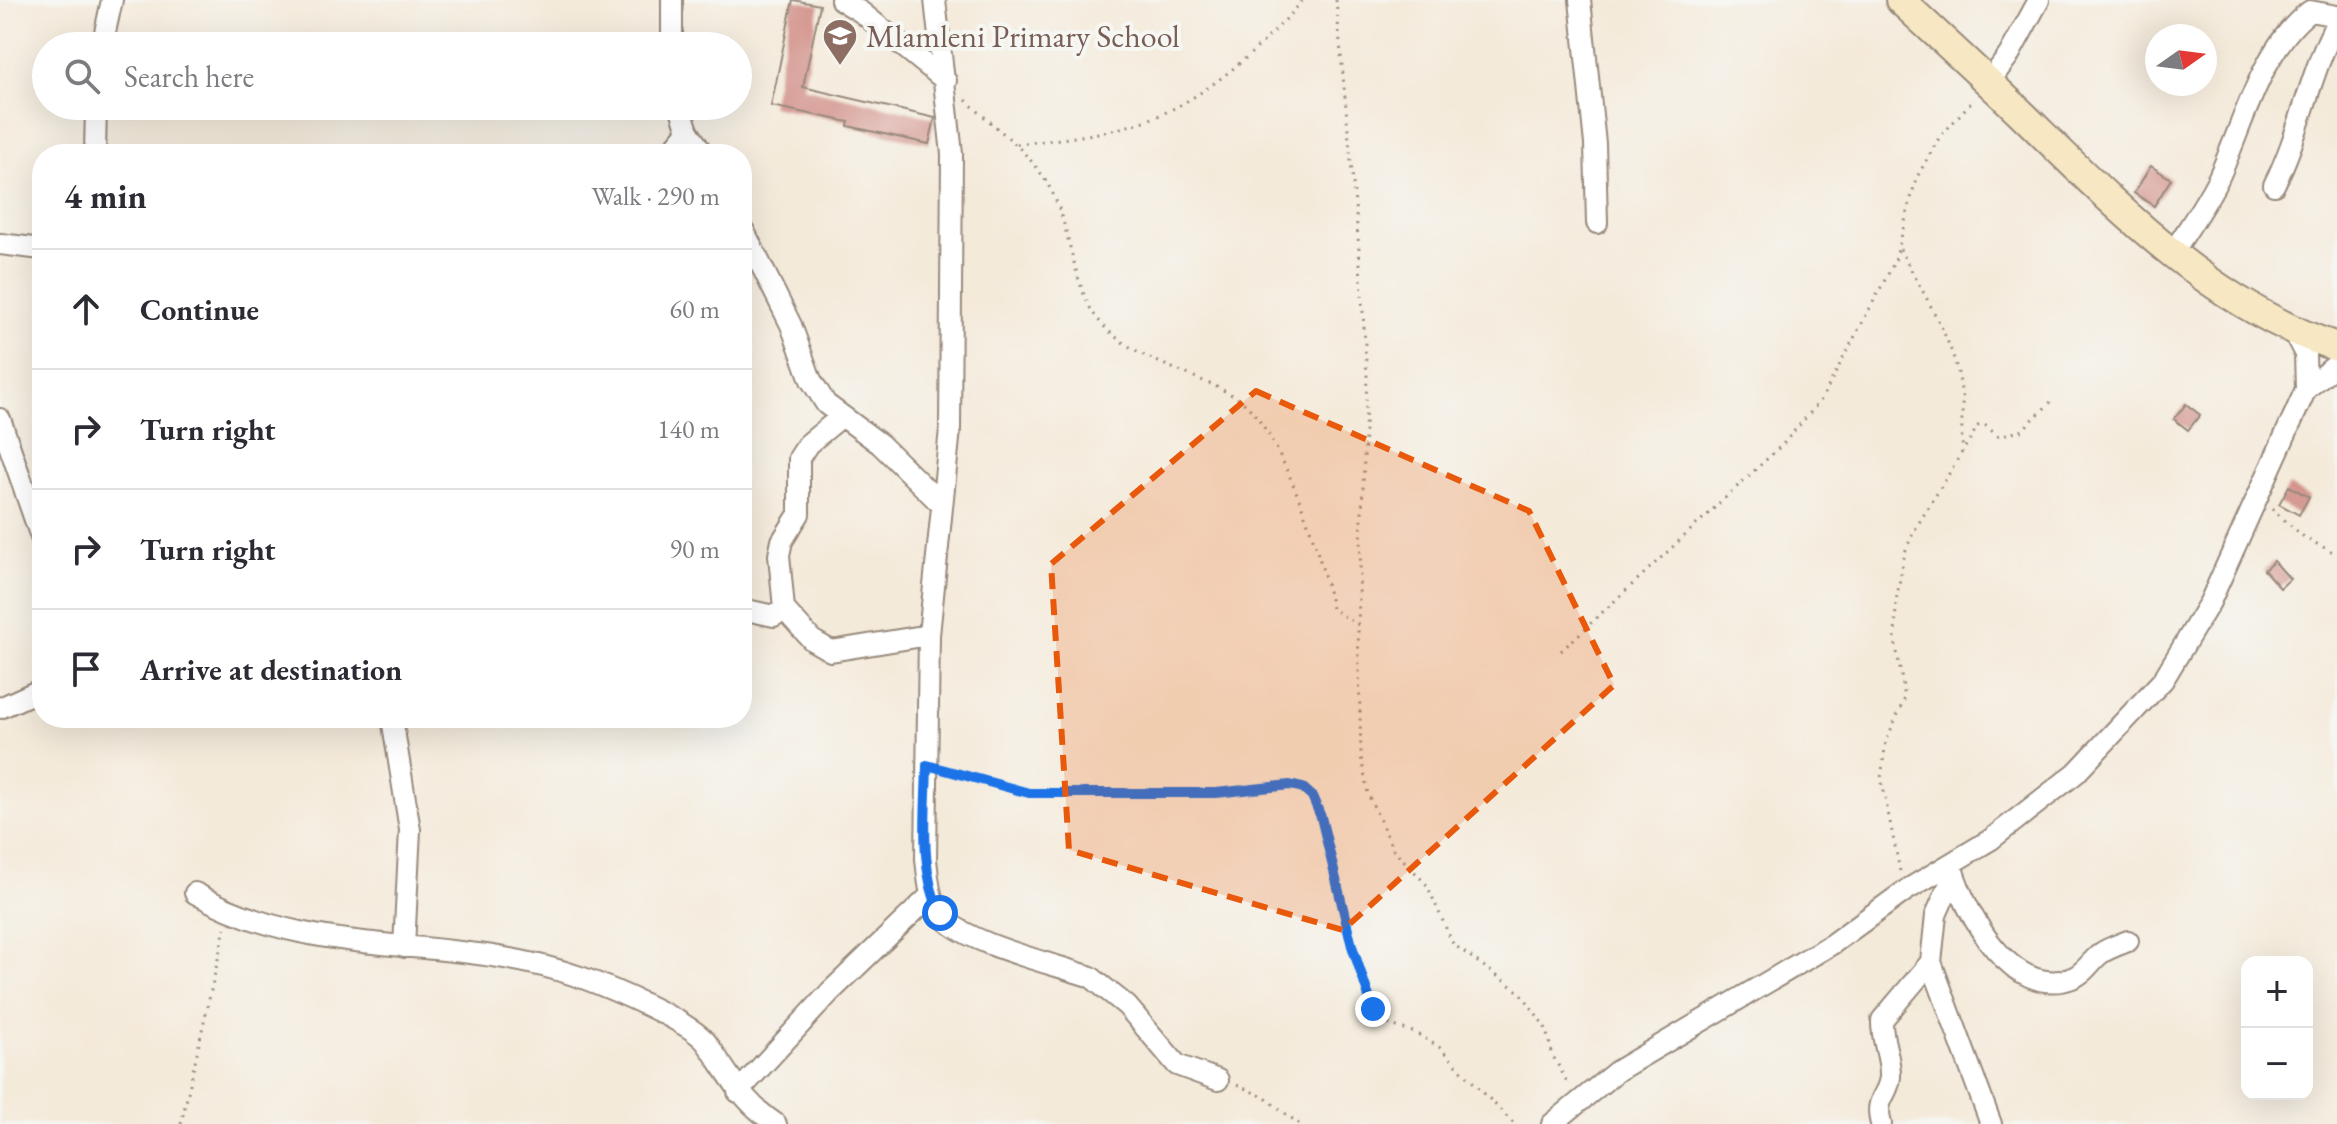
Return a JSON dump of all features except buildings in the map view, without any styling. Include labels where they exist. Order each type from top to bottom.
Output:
[{"type":"main road","points":[[1900,0],[2172,254],[2259,314],[2294,333],[2337,347]]},
{"type":"street","points":[[105,32],[112,0]]},
{"type":"street","points":[[672,0],[672,32]]},
{"type":"street","points":[[841,0],[873,21],[946,81]]},
{"type":"street","points":[[935,0],[952,154],[950,429],[929,635],[926,859],[931,895],[940,913],[959,930],[1091,977],[1106,986],[1177,1065],[1218,1080]]},
{"type":"street","points":[[1580,0],[1595,144],[1597,223]]},
{"type":"street","points":[[1989,82],[2015,45],[2039,0]]},
{"type":"street","points":[[2172,254],[2217,180],[2254,89],[2274,54],[2310,11],[2337,16]]},
{"type":"street","points":[[2274,185],[2297,135],[2312,79],[2337,22]]},
{"type":"street","points":[[95,144],[96,120]]},
{"type":"street","points":[[684,120],[696,144]]},
{"type":"street","points":[[677,144],[688,131]]},
{"type":"street","points":[[0,244],[32,248]]},
{"type":"street","points":[[752,247],[791,325],[811,380],[826,404],[880,444],[942,505]]},
{"type":"street","points":[[1552,1124],[1580,1098],[1629,1063],[1808,960],[1905,891],[1952,869],[2047,798],[2112,736],[2163,680],[2210,602],[2260,499],[2306,389],[2305,354],[2294,333]]},
{"type":"street","points":[[2306,389],[2337,364]]},
{"type":"street","points":[[841,417],[808,444],[799,458],[799,514],[782,541],[779,555],[784,609],[812,640],[831,651],[929,635]]},
{"type":"street","points":[[0,419],[32,511]]},
{"type":"street","points":[[752,611],[774,616],[784,609]]},
{"type":"street","points":[[0,708],[32,694]]},
{"type":"street","points":[[394,728],[410,830],[404,947]]},
{"type":"street","points":[[1952,869],[1973,918],[1997,951],[2023,975],[2046,982],[2071,979],[2099,955],[2128,941]]},
{"type":"street","points":[[1952,869],[1936,915],[1931,962],[1991,1124]]},
{"type":"street","points":[[195,893],[228,912],[286,931],[404,947],[481,953],[530,962],[584,979],[687,1025],[705,1041],[738,1092],[776,1124]]},
{"type":"street","points":[[738,1092],[830,992],[931,895]]},
{"type":"street","points":[[1880,1124],[1879,1100],[1889,1084],[1890,1073],[1882,1020],[1931,962]]},
{"type":"path","points":[[1017,144],[1095,133],[1156,117],[1199,91],[1271,37],[1303,0]]},
{"type":"path","points":[[1336,0],[1358,234],[1367,376],[1358,625],[1361,757],[1368,794],[1393,849],[1427,885],[1453,944],[1522,994],[1545,1027],[1559,1068],[1580,1098]]},
{"type":"path","points":[[946,81],[1017,144],[1052,191],[1095,316],[1131,346],[1173,371],[1235,397],[1267,428],[1325,569],[1332,609],[1358,625]]},
{"type":"path","points":[[1561,651],[1676,546],[1807,418],[1829,386],[1900,249],[1916,179],[1939,138],[1989,82]]},
{"type":"path","points":[[1900,249],[1941,330],[1958,372],[1962,393],[1963,453]]},
{"type":"path","points":[[1905,891],[1881,778],[1886,741],[1905,698],[1895,640],[1896,601],[1905,552],[1914,531],[1978,426],[1985,425],[1998,436],[2012,436],[2054,399]]},
{"type":"path","points":[[2260,499],[2305,538],[2337,554]]},
{"type":"path","points":[[927,765],[1029,793],[1216,793],[1290,785],[1303,788],[1312,796],[1321,817],[1352,946],[1373,1009],[1388,1024],[1416,1033],[1439,1047],[1514,1124]]},
{"type":"path","points":[[181,1124],[228,912]]},
{"type":"path","points":[[1218,1080],[1264,1097],[1299,1124]]},
{"type":"highlighted area","points":[[1256,391],[1529,511],[1614,685],[1343,930],[1069,850],[1051,564]]},
{"type":"place","name":"Mlamleni Primary School","points":[[840,67]]},
{"type":"route","points":[[940,913],[931,895],[926,859],[927,765],[1029,793],[1216,793],[1290,785],[1303,788],[1312,796],[1321,817],[1352,946],[1373,1009]]}]
